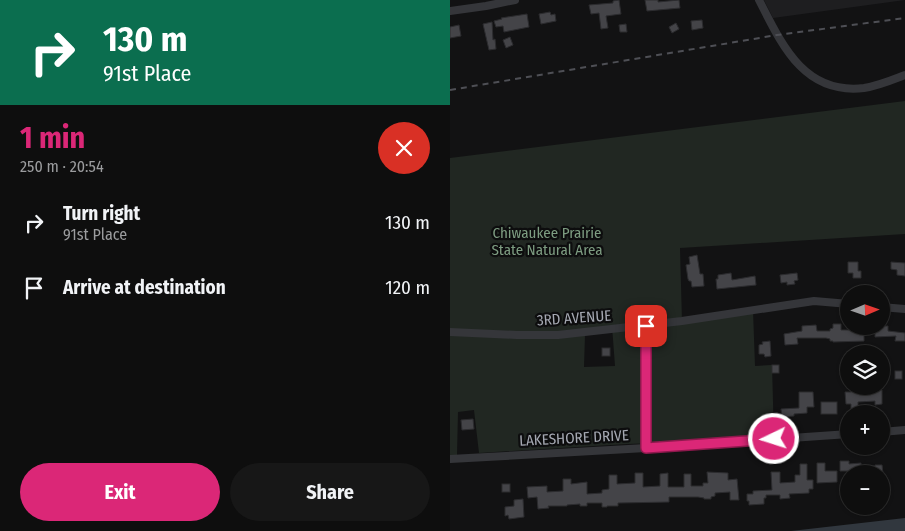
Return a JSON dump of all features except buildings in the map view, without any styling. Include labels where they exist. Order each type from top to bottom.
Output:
[{"type":"street","points":[[450,11],[515,0]]},
{"type":"street","points":[[759,0],[788,54],[805,71],[822,82],[839,87],[864,88],[905,75]]},
{"type":"street","name":"3RD AVENUE","points":[[450,332],[558,335],[646,326],[814,301],[840,303]]},
{"type":"street","points":[[890,308],[905,309]]},
{"type":"street","points":[[646,326],[646,448]]},
{"type":"street","points":[[890,431],[905,430]]},
{"type":"street","name":"LAKESHORE DRIVE","points":[[450,459],[840,435]]},
{"type":"shaded area","points":[[764,0],[905,0],[773,18]]},
{"type":"shaded area","points":[[905,518],[905,531],[791,531]]},
{"type":"green space","name":"Chiwaukee Prairie State Natural Area","points":[[905,101],[905,234],[680,248],[682,321],[753,310],[755,366],[772,365],[774,439],[627,444],[479,453],[474,410],[458,412],[457,455],[450,455],[450,158]],"holes":[[[612,326],[615,366],[584,367],[585,335]]]},
{"type":"railway","points":[[450,90],[777,35],[905,18]]},
{"type":"route","points":[[646,326],[646,448],[774,439]]}]
